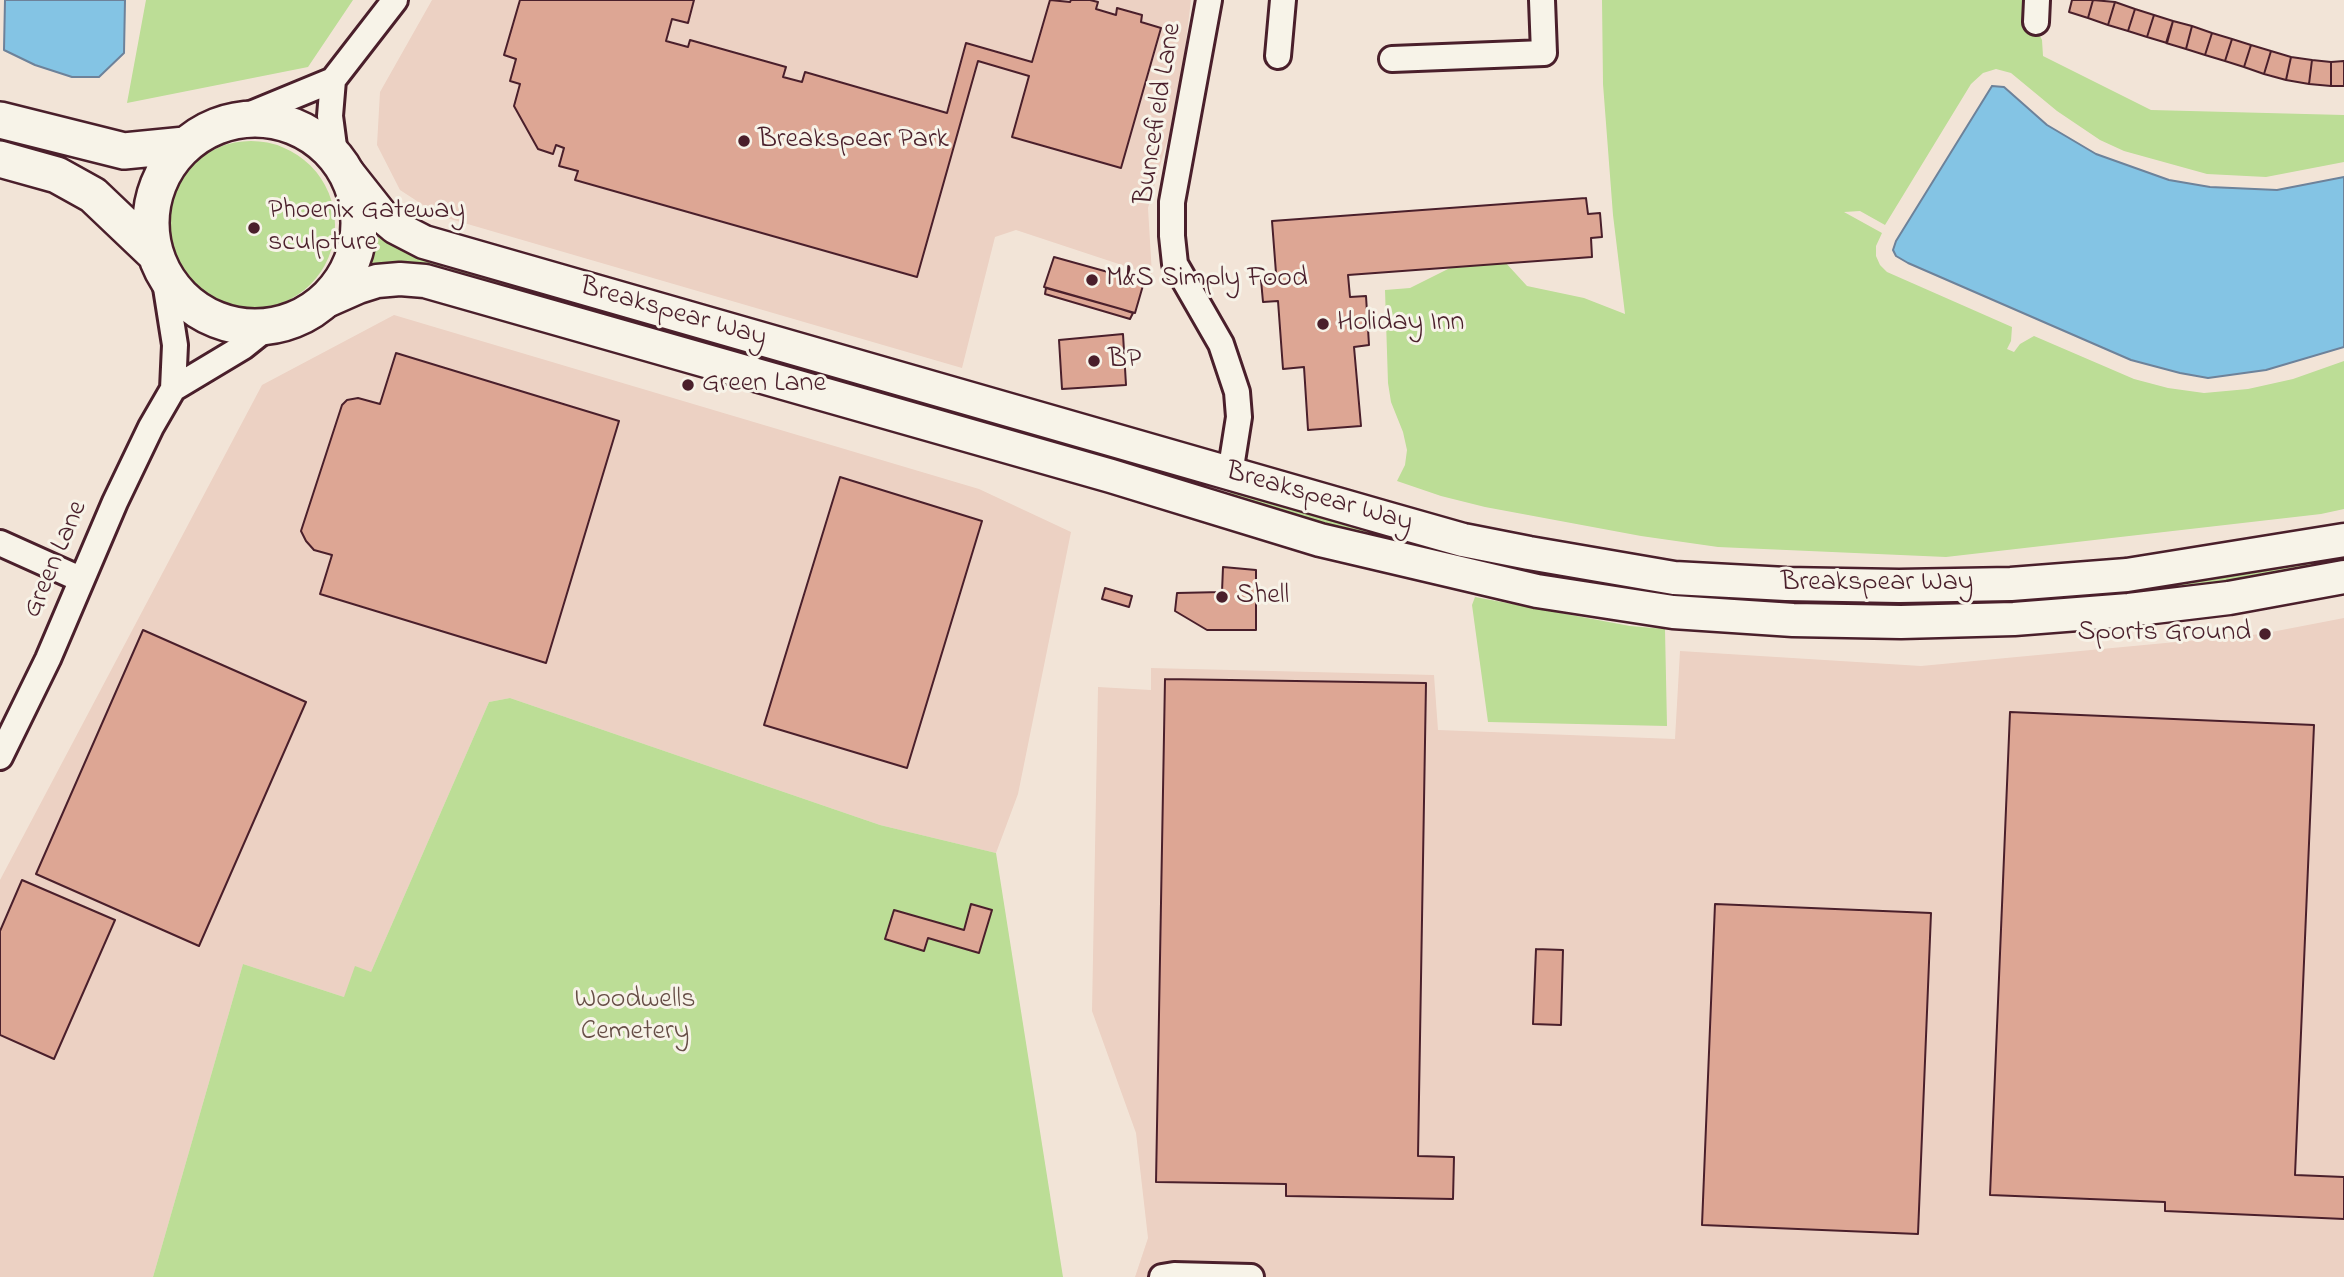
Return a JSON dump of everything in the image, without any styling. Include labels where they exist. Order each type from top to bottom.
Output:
[{"type":"highway","points":[[0,120],[124,151],[185,145]]},
{"type":"highway","points":[[0,159],[57,176],[93,195],[160,265],[184,299],[208,317],[237,327],[268,327],[298,319],[324,303],[343,281],[356,256],[360,228],[358,199],[341,163],[307,132],[272,120],[236,120],[209,129],[185,145],[169,163],[158,184],[152,207],[151,231],[160,265]]},
{"type":"main road","name":"Breakspear Way","points":[[341,163],[382,216],[424,242],[1463,540],[1674,578],[1899,586],[2011,584],[2127,575],[2344,540]]},
{"type":"main road","name":"Breakspear Way","points":[[324,303],[377,281],[425,281],[1111,476],[1321,540],[1537,591],[1673,612],[1806,621],[2014,619],[2129,610],[2229,598],[2344,578]]},
{"type":"street","points":[[236,120],[333,80],[395,0]]},
{"type":"street","name":"Buncefield Lane","points":[[1209,0],[1172,202],[1172,236],[1175,264],[1221,344],[1237,392],[1239,417],[1230,474]]},
{"type":"street","points":[[1278,56],[1283,0]]},
{"type":"street","points":[[1392,59],[1544,53],[1542,0]]},
{"type":"street","points":[[333,80],[330,116],[341,163]]},
{"type":"street","name":"Green Lane","points":[[0,757],[48,659],[80,579],[151,427],[173,389],[175,345],[160,265]]},
{"type":"street","name":"Green Lane","points":[[173,389],[243,347],[268,327]]},
{"type":"street","points":[[0,544],[80,579]]},
{"type":"street","points":[[1162,1277],[1251,1277]]},
{"type":"shaded area","points":[[432,0],[1191,0],[1179,99],[1148,208],[1152,275],[1016,230],[995,237],[962,368],[440,216],[400,190],[377,145],[380,92]]},
{"type":"shaded area","points":[[394,315],[979,489],[1071,532],[1018,794],[996,853],[880,825],[510,698],[489,702],[371,972],[344,997],[243,964],[153,1277],[0,1277],[0,880],[262,385]]},
{"type":"shaded area","points":[[2344,618],[2344,1277],[1135,1277],[1148,1238],[1136,1133],[1092,1011],[1098,687],[1151,690],[1151,668],[1434,675],[1438,730],[1675,739],[1680,651],[1921,666],[2261,634]]},
{"type":"green space","points":[[146,0],[353,0],[308,67],[127,103]]},
{"type":"green space","points":[[1602,0],[2034,0],[2036,28],[2042,40],[2043,56],[2151,110],[2344,115],[2344,162],[2266,177],[2207,174],[2124,151],[2100,140],[2057,111],[2011,73],[1996,69],[1983,73],[1971,84],[1885,225],[1860,211],[1844,212],[1882,233],[1876,246],[1876,256],[1887,272],[2012,327],[2011,341],[2007,349],[2014,352],[2020,344],[2034,336],[2134,379],[2168,388],[2204,393],[2248,389],[2293,379],[2344,361],[2344,509],[2321,514],[1946,557],[1718,547],[1641,536],[1485,507],[1397,481],[1405,465],[1407,450],[1391,402],[1388,383],[1385,290],[1410,288],[1454,266],[1505,262],[1527,286],[1584,298],[1625,314],[1613,215],[1603,84]]},
{"type":"green space","points":[[251,141],[283,147],[310,166],[329,193],[335,225],[329,257],[310,284],[283,303],[251,309],[219,303],[192,284],[173,257],[167,225],[173,193],[192,166],[219,147]]},
{"type":"green space","points":[[369,228],[444,262],[441,276],[399,266],[358,269]]},
{"type":"green space","points":[[451,264],[1160,466],[1157,478],[448,278]]},
{"type":"green space","points":[[1232,487],[1698,588],[2344,550],[2344,565],[2245,585],[2038,607],[1818,610],[1605,590],[1458,562],[1228,499]]},
{"type":"green space","points":[[1475,597],[1630,626],[1665,629],[1667,726],[1488,722],[1472,605]]},
{"type":"green space","name":"Woodwells Cemetery","points":[[510,698],[880,825],[996,853],[1063,1277],[153,1277],[243,964],[344,997],[355,966],[371,972],[489,702]]},
{"type":"water","points":[[5,0],[125,0],[124,53],[99,77],[72,77],[35,65],[4,50]]},
{"type":"water","points":[[1992,86],[2004,87],[2047,125],[2096,154],[2169,180],[2210,187],[2277,190],[2344,177],[2344,347],[2266,370],[2208,378],[2180,373],[2131,360],[1896,256],[1893,250],[1896,241]]},
{"type":"building","name":"Breakspear Park","points":[[520,0],[694,0],[688,23],[672,19],[666,41],[688,47],[690,40],[786,67],[783,77],[802,82],[805,72],[947,113],[966,43],[1032,62],[1050,0],[1098,2],[1096,9],[1116,15],[1117,8],[1142,15],[1141,22],[1161,28],[1121,168],[1012,137],[1029,76],[978,61],[917,277],[575,180],[578,171],[559,166],[564,148],[556,145],[553,154],[538,149],[514,106],[520,84],[510,81],[516,59],[504,55]]},
{"type":"building","points":[[2072,0],[2093,0],[2088,18],[2069,12]]},
{"type":"building","points":[[2093,0],[2115,2],[2108,25],[2088,18]]},
{"type":"building","points":[[2115,2],[2135,9],[2128,31],[2108,25]]},
{"type":"building","points":[[2135,9],[2154,15],[2147,37],[2128,31]]},
{"type":"building","points":[[2154,15],[2173,21],[2167,43],[2147,37]]},
{"type":"building","points":[[2173,21],[2192,26],[2186,49],[2166,43]]},
{"type":"building","points":[[2192,26],[2212,33],[2205,55],[2186,49]]},
{"type":"building","points":[[2212,33],[2232,39],[2225,61],[2205,55]]},
{"type":"building","points":[[2232,39],[2251,45],[2244,67],[2225,61]]},
{"type":"building","points":[[2251,45],[2271,51],[2264,74],[2244,67]]},
{"type":"building","points":[[2271,51],[2291,57],[2286,80],[2264,74]]},
{"type":"building","points":[[2291,57],[2312,60],[2309,84],[2286,80]]},
{"type":"building","points":[[2312,60],[2331,62],[2331,86],[2309,84]]},
{"type":"building","points":[[2344,61],[2344,86],[2331,86],[2331,62]]},
{"type":"building","name":"Holiday Inn","points":[[1586,198],[1588,214],[1600,213],[1602,237],[1591,238],[1592,257],[1348,275],[1350,297],[1366,296],[1369,345],[1354,347],[1361,426],[1308,430],[1304,367],[1283,369],[1278,301],[1263,302],[1261,280],[1273,279],[1273,273],[1276,273],[1272,221]]},
{"type":"building","points":[[1054,257],[1144,282],[1135,313],[1044,287]]},
{"type":"building","points":[[1046,288],[1133,313],[1130,319],[1045,294]]},
{"type":"building","points":[[1123,334],[1126,385],[1062,389],[1059,340]]},
{"type":"building","points":[[396,353],[619,421],[546,663],[320,594],[332,555],[314,550],[301,531],[342,405],[347,400],[358,398],[380,404]]},
{"type":"building","points":[[840,477],[982,521],[907,768],[764,725]]},
{"type":"building","points":[[1223,567],[1256,570],[1256,630],[1207,630],[1175,611],[1177,593],[1222,592]]},
{"type":"building","points":[[1105,588],[1132,596],[1129,607],[1102,599]]},
{"type":"building","points":[[143,630],[306,702],[199,946],[36,874]]},
{"type":"building","points":[[1165,679],[1426,683],[1418,1156],[1454,1157],[1453,1199],[1286,1196],[1286,1184],[1156,1182]]},
{"type":"building","points":[[2010,712],[2314,725],[2295,1175],[2344,1177],[2344,1219],[2165,1211],[2165,1202],[1990,1195]]},
{"type":"building","points":[[22,880],[115,920],[54,1059],[0,1035],[0,931]]},
{"type":"building","points":[[971,904],[992,910],[979,953],[928,938],[924,951],[885,939],[894,910],[964,930]]},
{"type":"building","points":[[1715,904],[1931,913],[1918,1234],[1702,1225]]},
{"type":"building","points":[[1536,949],[1563,950],[1561,1025],[1533,1024]]},
{"type":"place","name":"Breakspear Park","points":[[744,141]]},
{"type":"place","name":"Phoenix Gateway sculpture","points":[[254,228]]},
{"type":"place","name":"M&S Simply Food","points":[[1092,280]]},
{"type":"place","name":"Holiday Inn","points":[[1323,324]]},
{"type":"place","name":"BP","points":[[1094,361]]},
{"type":"place","name":"Green Lane","points":[[688,385]]},
{"type":"place","name":"Shell","points":[[1222,597]]},
{"type":"place","name":"Sports Ground","points":[[2265,634]]}]
